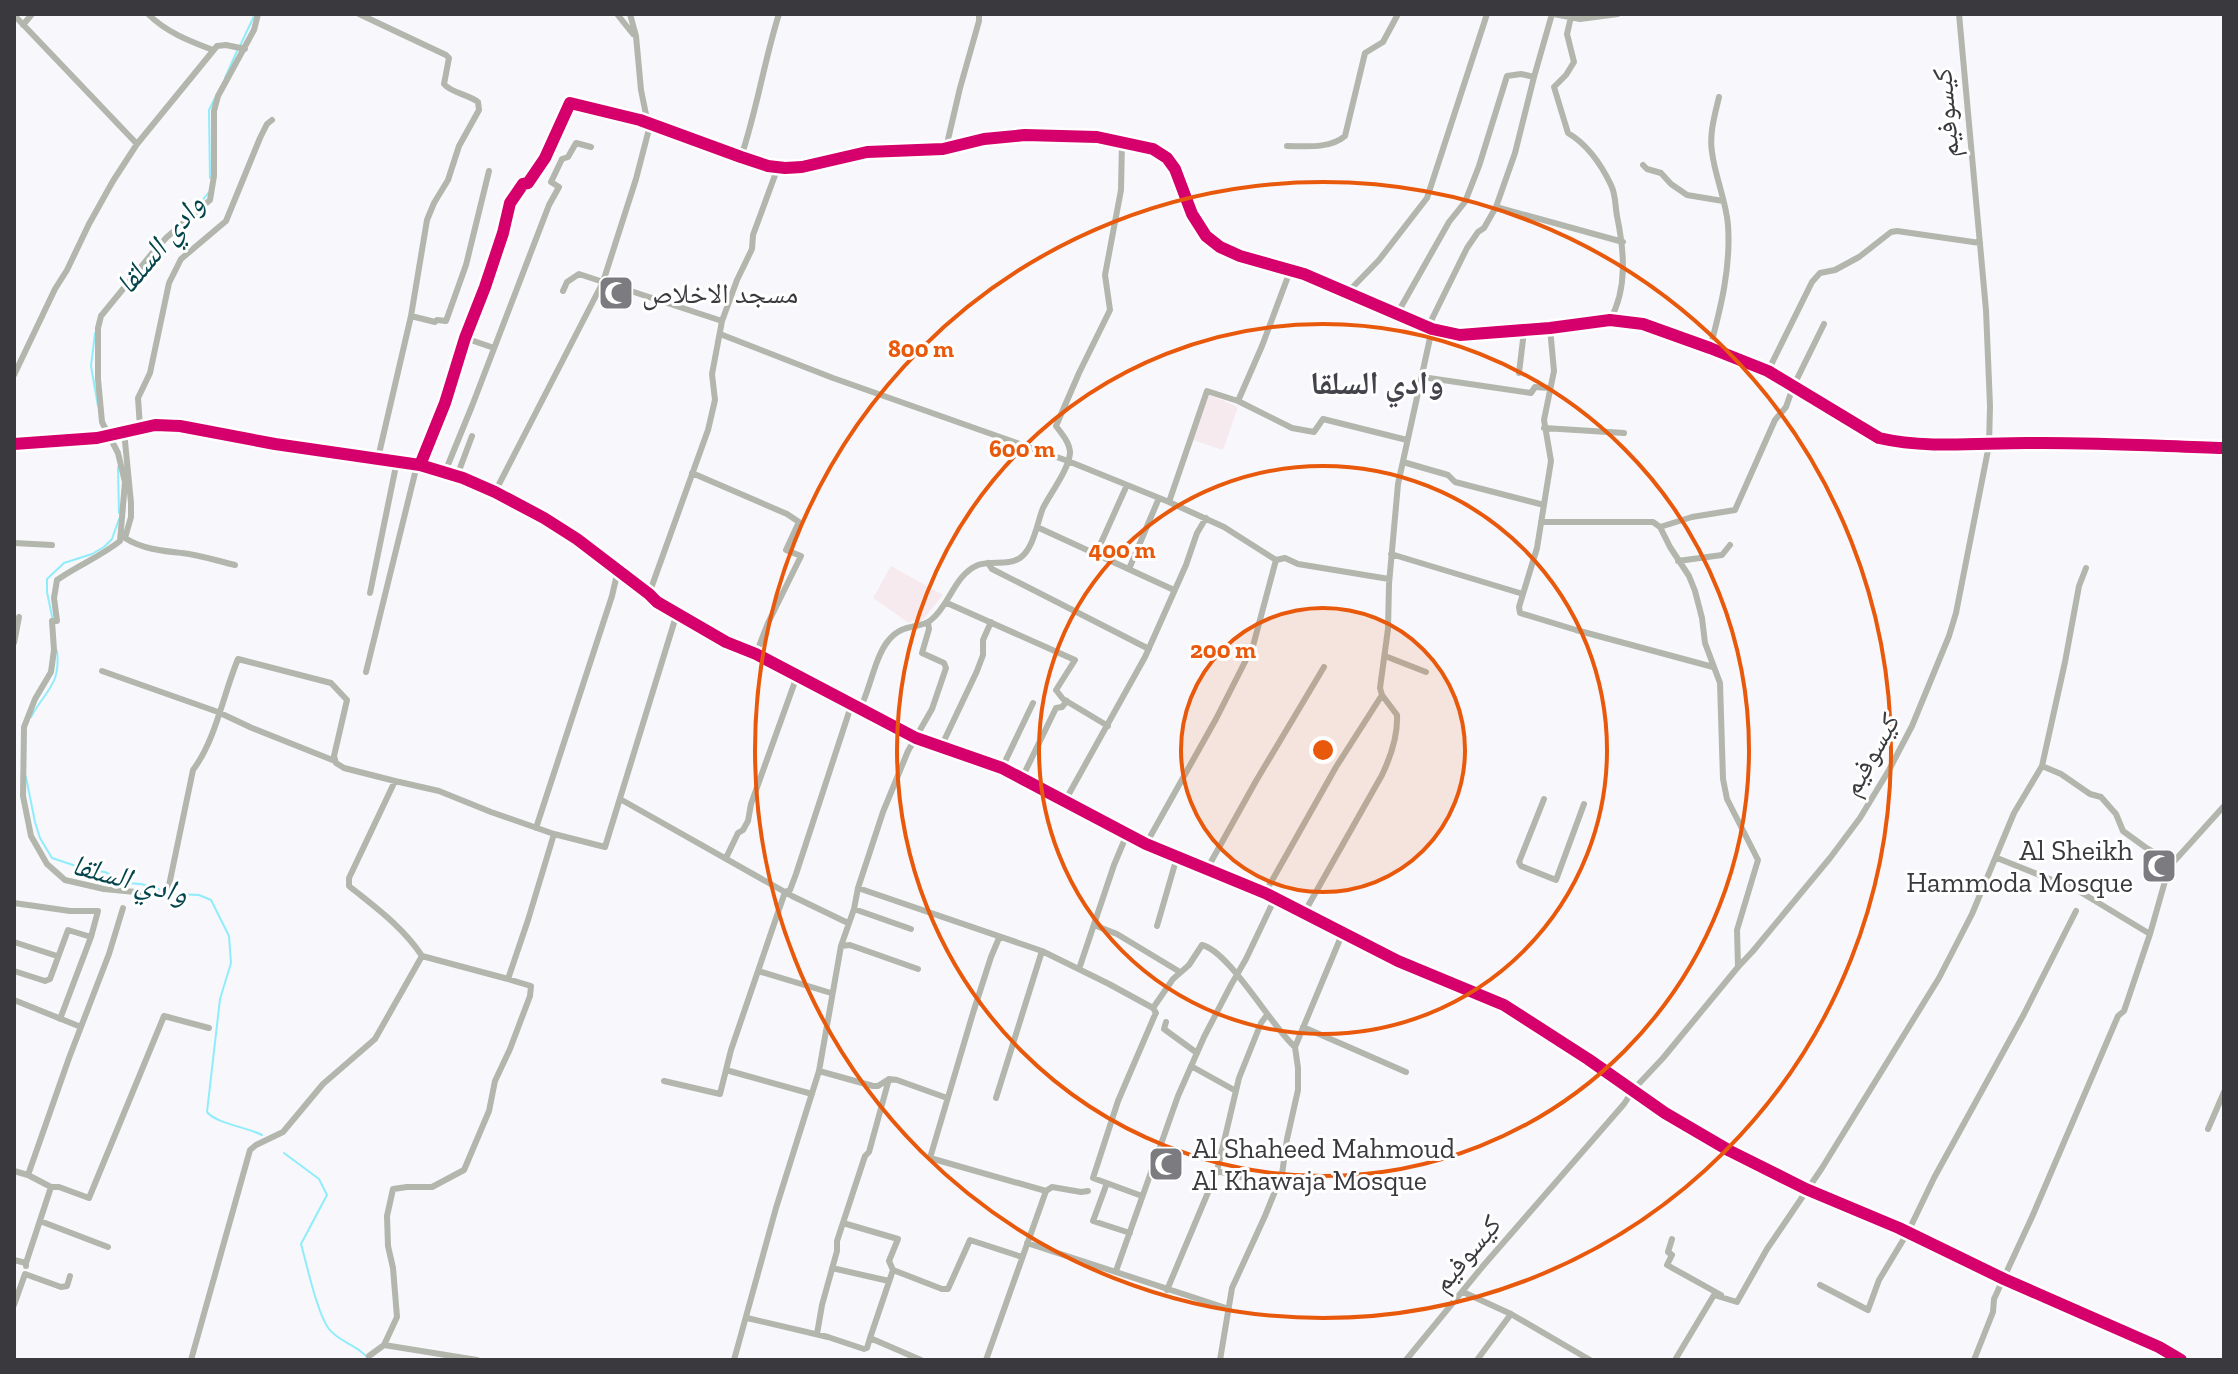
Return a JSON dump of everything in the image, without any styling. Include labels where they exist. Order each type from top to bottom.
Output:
[{"type":"street","points":[[23,25],[32,14]]},
{"type":"street","points":[[148,14],[159,25],[190,42],[213,50]]},
{"type":"street","points":[[258,14],[254,30],[218,96],[214,111],[214,176],[210,200],[167,237],[101,316],[96,344],[102,422],[118,453],[125,482],[120,541],[104,554],[57,580],[51,672],[35,699],[24,727],[23,796],[31,836],[47,864],[65,880],[104,889],[167,895],[193,770],[205,753],[238,659],[331,683],[347,700],[335,761]]},
{"type":"street","points":[[359,14],[446,55],[449,58],[444,84],[469,95],[478,102],[479,110],[459,146],[448,180],[427,220],[411,316],[378,458]]},
{"type":"street","points":[[617,14],[636,36]]},
{"type":"street","points":[[495,492],[603,282],[636,179],[649,129],[630,14]]},
{"type":"street","points":[[741,157],[779,14]]},
{"type":"street","points":[[946,148],[979,14]]},
{"type":"street","points":[[1287,146],[1321,145],[1338,142],[1345,136],[1365,53],[1383,42],[1398,14]]},
{"type":"street","points":[[1347,293],[1379,260],[1427,198],[1487,14]]},
{"type":"street","points":[[1304,913],[1388,762],[1395,738],[1397,715],[1382,695],[1380,684],[1385,656],[1391,554],[1403,462],[1430,328],[1467,248],[1496,207],[1515,153],[1553,14],[1580,19],[1618,14]]},
{"type":"street","name":"كيسوفيم","points":[[1406,1360],[1822,869],[1860,818],[1889,770],[1912,726],[1949,636],[1989,445],[1989,350],[1959,14]]},
{"type":"street","points":[[14,15],[137,144]]},
{"type":"street","points":[[1571,17],[1567,34],[1574,62],[1554,87],[1568,133],[1583,143],[1611,184],[1623,242],[1622,281],[1610,320]]},
{"type":"street","points":[[14,375],[34,329],[89,224],[137,144],[217,46],[245,49]]},
{"type":"street","points":[[1397,314],[1449,222],[1465,202],[1507,76],[1521,74],[1534,77]]},
{"type":"street","points":[[1710,348],[1728,264],[1728,223],[1711,150],[1719,97]]},
{"type":"street","points":[[366,672],[418,465],[445,403],[503,233],[510,203],[545,158],[570,103],[648,123],[778,167],[793,168],[874,151],[946,148],[984,139],[1025,135],[1122,141],[1153,149],[1163,155],[1179,176],[1192,214],[1212,242],[1240,256],[1304,274],[1430,328],[1460,335],[1610,320],[1643,324],[1768,371],[1879,438],[1898,442],[2224,448]]},
{"type":"street","points":[[140,427],[138,398],[150,373],[169,283],[181,259],[226,221],[260,138],[272,120]]},
{"type":"street","points":[[734,1360],[776,1208],[819,1071],[841,946],[858,888],[883,812],[932,709],[946,668],[944,663],[922,653],[928,623],[947,603],[949,595],[969,570],[988,563],[1013,561],[1024,554],[1068,461],[1070,451],[1056,426],[1110,310],[1105,275],[1121,190],[1122,141]]},
{"type":"street","points":[[445,472],[549,205],[559,187],[551,182],[557,167],[562,159],[568,157],[576,143],[591,147]]},
{"type":"street","points":[[1643,165],[1661,173],[1687,195],[1723,201]]},
{"type":"street","points":[[649,594],[708,430],[715,400],[712,374],[722,321],[752,249],[753,235],[778,167]]},
{"type":"street","points":[[411,316],[435,322],[446,321],[466,265],[489,171]]},
{"type":"street","points":[[1496,207],[1623,242]]},
{"type":"street","points":[[1768,371],[1812,282],[1820,273],[1835,270],[1859,257],[1891,232],[1980,243]]},
{"type":"street","points":[[1238,401],[1290,271]]},
{"type":"street","points":[[563,291],[567,282],[579,274],[722,321]]},
{"type":"street","points":[[1660,527],[1692,517],[1735,510],[1775,420],[1786,407],[1824,324]]},
{"type":"street","points":[[1550,328],[1554,371],[1544,414],[1544,428],[1551,457],[1537,548],[1519,607],[1522,614],[1713,667]]},
{"type":"street","points":[[1519,373],[1524,331]]},
{"type":"street","points":[[720,334],[833,378],[1068,461],[1169,502],[1224,527],[1276,560],[1285,558],[1298,564],[1389,579]]},
{"type":"street","points":[[465,338],[494,348]]},
{"type":"street","points":[[1422,377],[1531,393],[1535,387],[1549,388]]},
{"type":"street","points":[[1169,502],[1207,391],[1238,401],[1292,428],[1314,432],[1323,419],[1407,440]]},
{"type":"street","points":[[14,444],[108,435],[155,425],[180,426],[275,444],[418,465],[457,476],[495,492],[577,539],[657,602],[726,642],[756,654],[916,738],[1002,768],[1146,844],[1265,893],[1398,961],[1504,1005],[1689,1128],[1806,1189],[1908,1232],[2004,1279],[2159,1347],[2180,1360]]},
{"type":"street","points":[[1544,428],[1624,433]]},
{"type":"street","points":[[124,431],[131,503],[125,538],[136,545],[235,565]]},
{"type":"street","points":[[457,476],[472,436]]},
{"type":"street","points":[[370,593],[397,461]]},
{"type":"street","points":[[1403,462],[1448,475],[1455,482],[1544,505]]},
{"type":"street","points":[[692,473],[799,522],[786,550],[801,556],[756,654]]},
{"type":"street","points":[[1096,554],[1127,485]]},
{"type":"street","points":[[1129,569],[1159,498]]},
{"type":"street","points":[[1065,801],[1149,649],[1206,518]]},
{"type":"street","points":[[1541,522],[1653,522],[1660,527],[1689,576],[1702,618],[1705,643],[1720,683],[1720,728],[1727,799],[1758,860],[1737,930],[1738,967]]},
{"type":"street","points":[[1037,527],[1174,590]]},
{"type":"street","points":[[14,543],[52,545]]},
{"type":"street","points":[[1678,561],[1722,555],[1730,545]]},
{"type":"street","points":[[1391,554],[1523,594]]},
{"type":"street","points":[[1146,844],[1253,646],[1276,560]]},
{"type":"street","points":[[988,563],[992,569],[1149,649]]},
{"type":"street","points":[[1672,1239],[1668,1252],[1672,1255],[1667,1265],[1737,1302],[1767,1249],[1822,1168],[1939,978],[1972,914],[2014,813],[2042,766],[2079,586],[2086,568]]},
{"type":"street","points":[[536,828],[618,570]]},
{"type":"street","points":[[947,603],[1075,660],[1056,690],[1067,701],[1108,726]]},
{"type":"street","points":[[102,671],[218,712],[335,761],[344,768],[439,791],[536,828],[605,847],[677,613]]},
{"type":"street","points":[[14,643],[19,617]]},
{"type":"street","points":[[941,747],[977,671],[983,655],[983,640],[991,622]]},
{"type":"street","points":[[860,709],[890,638],[902,629],[928,623]]},
{"type":"street","points":[[1385,656],[1426,672]]},
{"type":"street","points":[[1207,869],[1324,667]]},
{"type":"street","points":[[726,858],[738,833],[748,821],[751,804],[797,676]]},
{"type":"street","points":[[1265,893],[1336,767],[1382,695]]},
{"type":"street","points":[[1022,778],[1056,708],[1067,701]]},
{"type":"street","points":[[664,1081],[720,1094],[758,971],[785,892],[790,890],[796,874],[852,703]]},
{"type":"street","points":[[1002,768],[1033,703]]},
{"type":"street","points":[[2042,766],[2061,774],[2090,794],[2101,797],[2116,814],[2123,831],[2172,863]]},
{"type":"street","points":[[369,1356],[384,1345],[397,1317],[388,1246],[387,1216],[392,1192],[396,1187],[432,1187],[464,1170],[489,1111],[495,1081],[510,1049],[531,986],[422,956],[390,919],[349,886],[353,867],[395,781]]},
{"type":"street","points":[[620,799],[785,892],[848,923]]},
{"type":"street","points":[[1544,799],[1519,862],[1521,866],[1556,880],[1584,804]]},
{"type":"street","points":[[1974,1360],[1993,1312],[1994,1299],[2118,1016],[2124,1011],[2165,877],[2172,863],[2224,806]]},
{"type":"street","points":[[508,979],[554,834]]},
{"type":"street","points":[[1079,969],[1127,834]]},
{"type":"street","points":[[1157,926],[1177,857]]},
{"type":"street","points":[[1997,858],[2077,890],[2150,934]]},
{"type":"street","points":[[858,888],[1042,951],[1153,1008],[1156,1013],[1118,1101],[1093,1178],[1142,1196]]},
{"type":"street","points":[[1116,1271],[1172,1110],[1197,1053],[1275,898]]},
{"type":"street","points":[[14,903],[70,911],[98,911],[60,1019]]},
{"type":"street","points":[[28,1175],[106,965],[123,908]]},
{"type":"street","points":[[854,909],[911,929]]},
{"type":"street","points":[[1820,1285],[1868,1310],[1879,1280],[1908,1232],[2076,911]]},
{"type":"street","points":[[1094,925],[1117,934],[1180,972]]},
{"type":"street","points":[[14,971],[45,981],[50,979],[68,930],[91,937]]},
{"type":"street","points":[[1220,1360],[1232,1288],[1282,1174],[1298,1090],[1295,1047],[1343,932]]},
{"type":"street","points":[[999,938],[930,1158],[1046,1191]]},
{"type":"street","points":[[14,942],[57,956]]},
{"type":"street","points":[[841,946],[850,945],[918,969]]},
{"type":"street","points":[[1153,1008],[1202,945],[1215,951],[1295,1047]]},
{"type":"street","points":[[996,1098],[1042,951]]},
{"type":"street","points":[[191,1360],[250,1150],[283,1132],[323,1084],[375,1039],[422,956]]},
{"type":"street","points":[[758,971],[831,993]]},
{"type":"street","points":[[14,1000],[81,1027]]},
{"type":"street","points":[[1167,1290],[1217,1171],[1236,1091],[1261,1023],[1267,1015]]},
{"type":"street","points":[[14,1171],[51,1187],[89,1198],[164,1016],[209,1028]]},
{"type":"street","points":[[1166,1022],[1164,1029],[1197,1053]]},
{"type":"street","points":[[1303,1027],[1406,1072]]},
{"type":"street","points":[[1191,1066],[1236,1091]]},
{"type":"street","points":[[726,1070],[812,1094]]},
{"type":"street","points":[[819,1071],[873,1086],[889,1079],[947,1098]]},
{"type":"street","points":[[817,1334],[843,1223],[869,1152],[889,1079]]},
{"type":"street","points":[[2208,1129],[2224,1092]]},
{"type":"street","points":[[1217,1171],[1277,1186]]},
{"type":"street","points":[[1107,1183],[1093,1221],[1130,1233]]},
{"type":"street","points":[[14,1305],[51,1187]]},
{"type":"street","points":[[986,1360],[1046,1191],[1052,1187],[1088,1191]]},
{"type":"street","points":[[40,1221],[108,1247]]},
{"type":"street","points":[[747,1318],[867,1348],[893,1270],[889,1261],[898,1239],[843,1223]]},
{"type":"street","points":[[893,1270],[948,1289],[970,1240],[1022,1257]]},
{"type":"street","points":[[1027,1243],[1229,1309]]},
{"type":"street","points":[[14,1260],[26,1263]]},
{"type":"street","points":[[832,1268],[889,1281]]},
{"type":"street","points":[[25,1274],[61,1287],[67,1286],[70,1276]]},
{"type":"street","points":[[1463,1292],[1511,1314],[1590,1360]]},
{"type":"street","points":[[1675,1360],[1714,1295],[1728,1298]]},
{"type":"street","points":[[1477,1360],[1511,1314]]},
{"type":"street","points":[[870,1338],[921,1360]]},
{"type":"street","points":[[384,1345],[477,1360]]},
{"type":"shaded area","points":[[1210,395],[1238,407],[1223,450],[1190,439]]},
{"type":"shaded area","points":[[891,566],[943,595],[920,623],[913,620],[909,623],[873,598]]},
{"type":"waterway","name":"وادي السلقا","points":[[240,46],[255,14]]},
{"type":"waterway","name":"وادي السلقا","points":[[225,78],[237,51]]},
{"type":"waterway","name":"وادي السلقا","points":[[210,178],[209,110],[215,98]]},
{"type":"waterway","name":"وادي السلقا","points":[[198,206],[209,192]]},
{"type":"waterway","name":"وادي السلقا","points":[[95,333],[91,366],[98,406]]},
{"type":"waterway","name":"وادي السلقا","points":[[118,467],[119,513]]},
{"type":"waterway","name":"وادي السلقا","points":[[53,621],[47,579],[64,563],[104,547],[112,539],[119,519]]},
{"type":"waterway","name":"وادي السلقا","points":[[31,717],[54,680],[57,651]]},
{"type":"waterway","name":"وادي السلقا","points":[[26,777],[40,838],[52,858],[105,872],[126,883],[176,894],[199,895],[211,900],[229,936],[231,963],[220,999],[207,1112],[218,1120],[262,1135]]},
{"type":"waterway","name":"وادي السلقا","points":[[284,1153],[319,1179],[327,1195],[301,1244],[320,1312],[333,1334],[369,1360]]},
{"type":"cycle path","points":[[420,465],[485,287],[510,203],[545,158],[570,103],[640,120],[768,166],[785,168],[867,152],[943,149],[984,139],[1025,135],[1097,137],[1153,149],[1167,158],[1175,169],[1192,214],[1206,236],[1220,247],[1240,256],[1304,274],[1432,329],[1460,335],[1610,320],[1643,324],[1768,371],[1879,438],[1897,441],[2224,448]]},
{"type":"cycle path","points":[[14,444],[97,438],[155,425],[180,426],[275,444],[420,465],[463,478],[544,518],[577,539],[657,602],[726,642],[756,654],[916,738],[1002,768],[1146,844],[1265,893],[1398,961],[1504,1005],[1665,1113],[1730,1151],[1806,1189],[2159,1347],[2181,1360]]},
{"type":"place","name":"مسجد الاخلاص","points":[[616,293]]},
{"type":"place","name":"Al Sheikh Hammoda Mosque","points":[[2159,866]]},
{"type":"place","name":"Al Shaheed Mahmoud Al Khawaja Mosque","points":[[1166,1164]]},
{"type":"district","name":"وادي السلقا","points":[[1377,383]]}]
